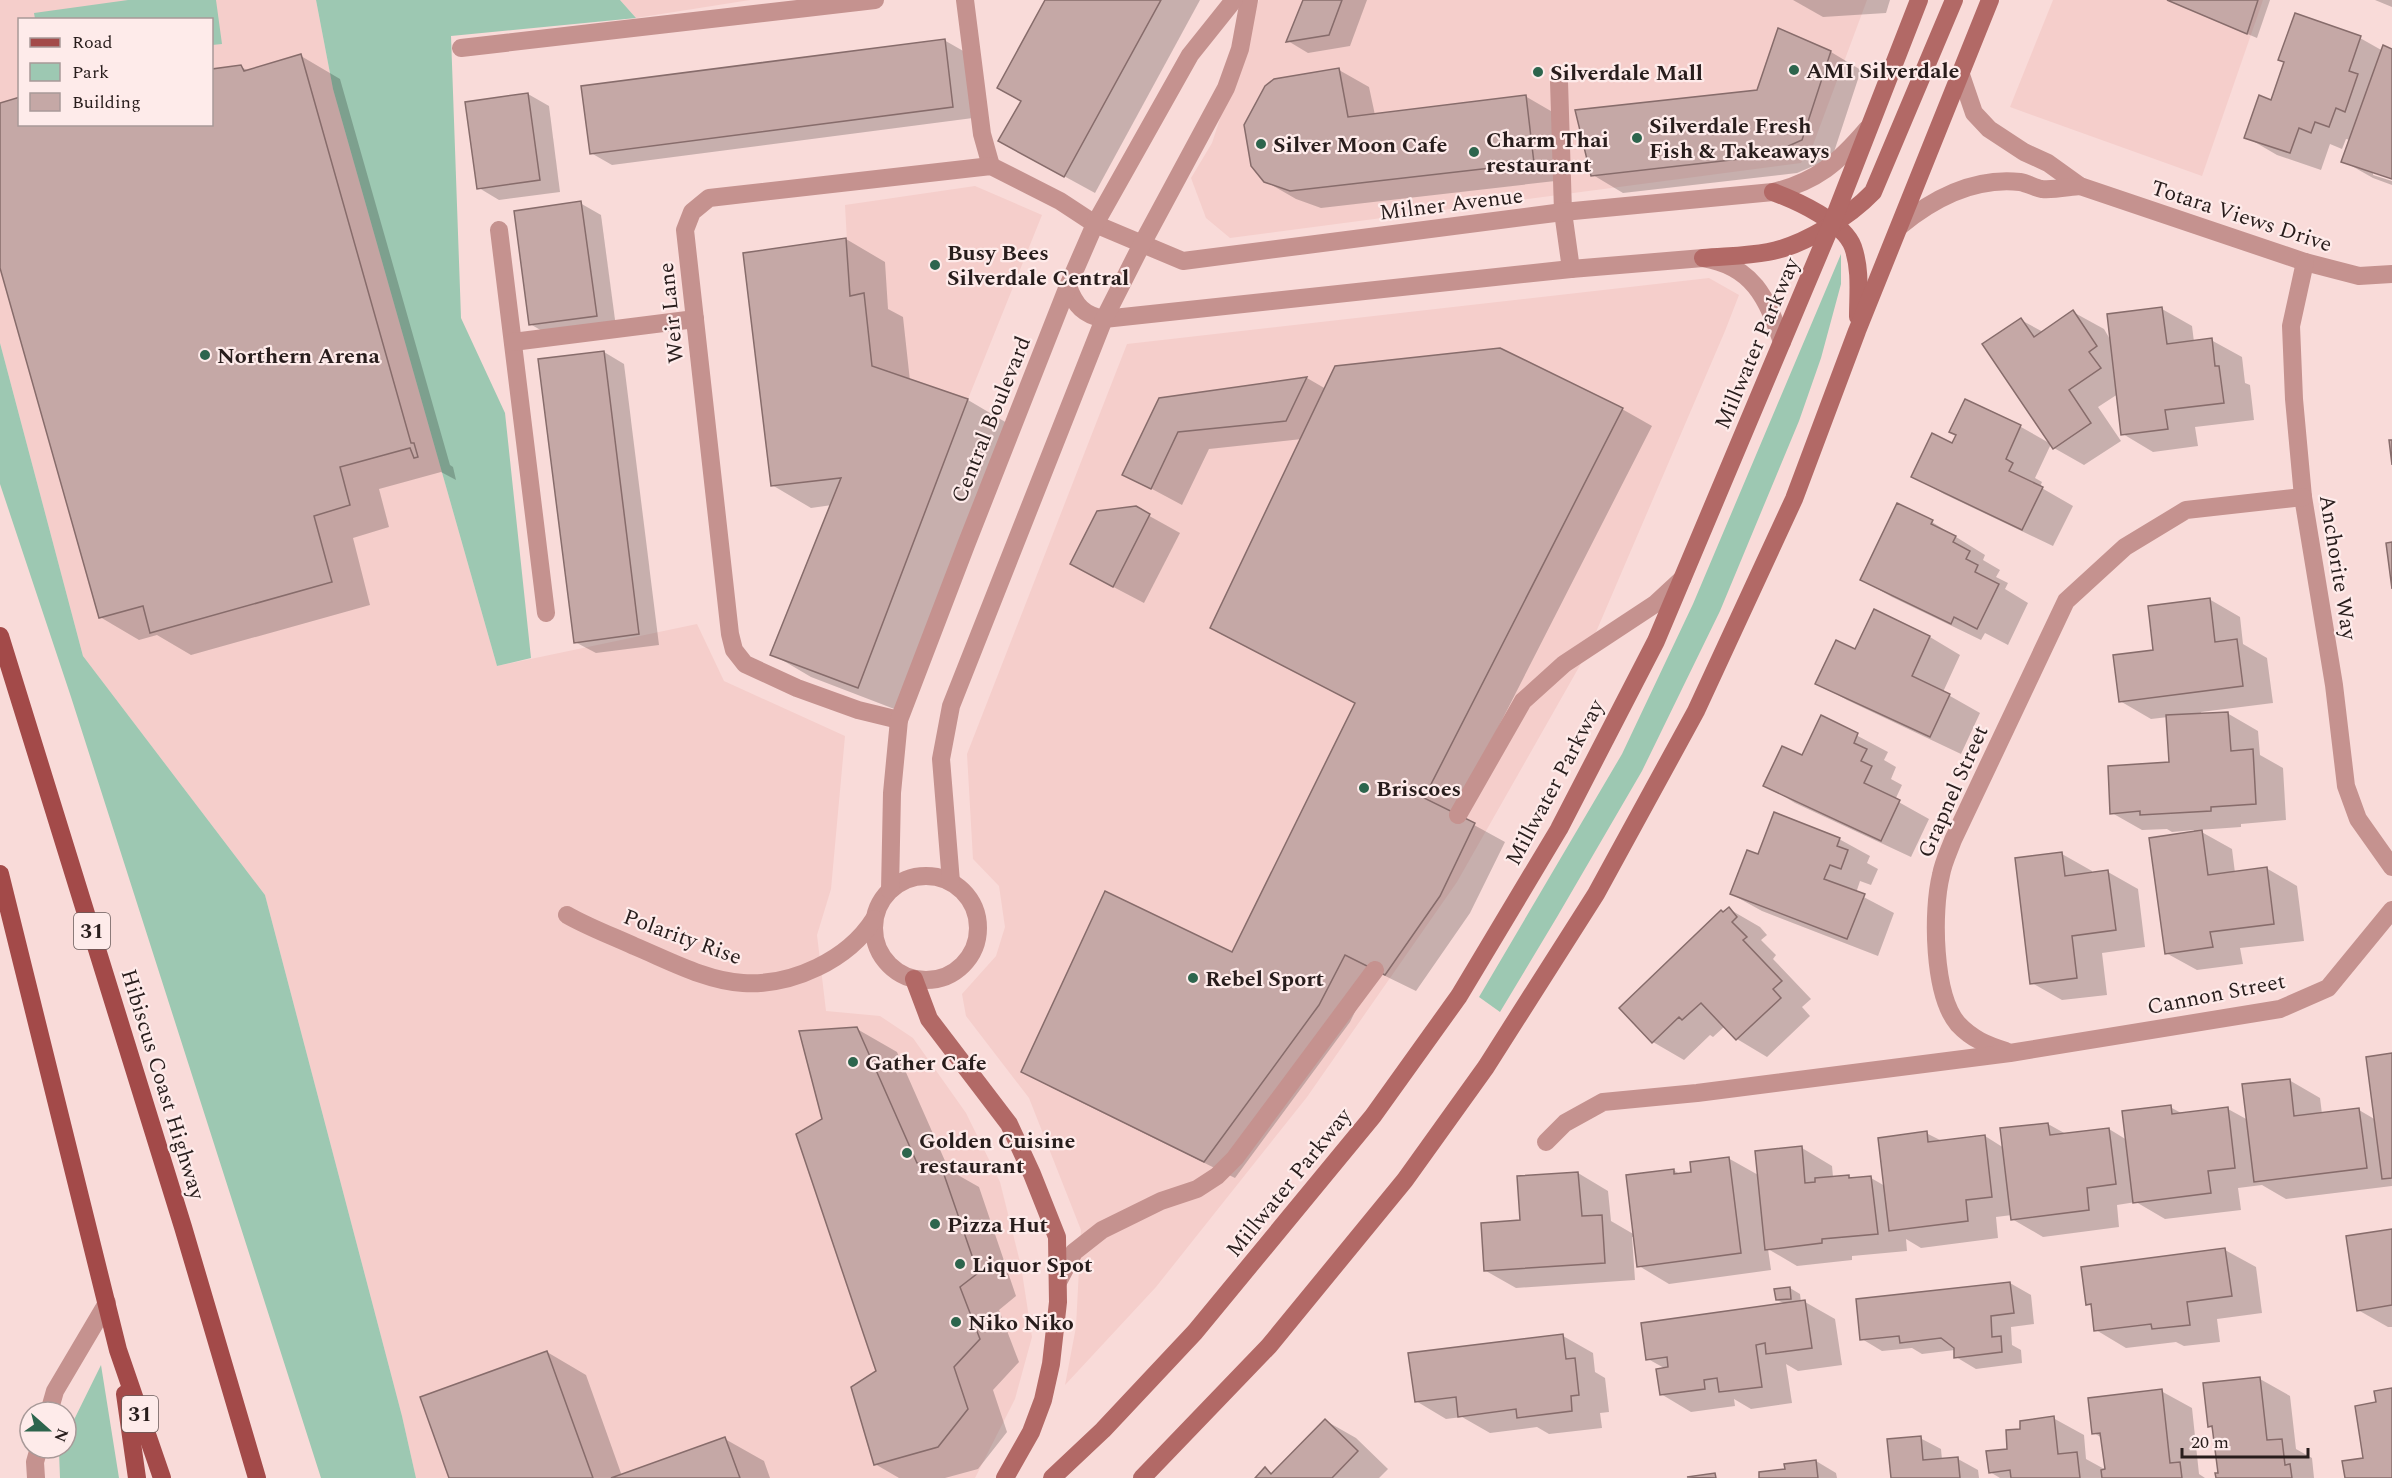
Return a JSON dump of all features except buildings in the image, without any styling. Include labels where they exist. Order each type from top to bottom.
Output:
[{"type":"main road","name":"Millwater Parkway","points":[[1052,1478],[1103,1430],[1216,1308],[1373,1116],[1459,996],[1559,830],[1656,641],[1832,224],[1919,0]]},
{"type":"main road","points":[[1703,258],[1768,252],[1783,248],[1832,224],[1864,202],[1873,192],[1954,0]]},
{"type":"main road","points":[[1142,1478],[1269,1346],[1405,1180],[1486,1067],[1596,894],[1696,711],[1794,499],[1857,331],[1990,0]]},
{"type":"main road","points":[[1773,192],[1802,204],[1845,234],[1852,244],[1857,264],[1857,331]]},
{"type":"main road","name":"Hibiscus Coast Highway","points":[[0,636],[183,1227],[257,1478]]},
{"type":"main road","name":"31","points":[[0,873],[118,1350],[162,1478]]},
{"type":"main road","points":[[914,979],[929,1018],[1009,1124],[1057,1237],[1058,1302],[1052,1354],[1043,1400],[1031,1432],[1015,1464],[1005,1478]]},
{"type":"main road","points":[[118,1350],[137,1478]]},
{"type":"street","points":[[461,48],[875,0]]},
{"type":"street","points":[[965,0],[982,134],[991,166],[1060,201],[1095,224]]},
{"type":"street","name":"Central Boulevard","points":[[890,890],[891,793],[899,720],[1068,286],[1095,224],[1190,55],[1234,0]]},
{"type":"street","points":[[951,882],[941,759],[951,706],[1104,320],[1226,88],[1240,49],[1249,0]]},
{"type":"street","name":"Totara Views Drive","points":[[1961,75],[1974,113],[1989,129],[2024,152],[2048,163],[2080,186],[2305,262],[2359,276],[2392,273]]},
{"type":"street","points":[[1559,81],[1563,212],[1571,270]]},
{"type":"street","name":"Milner Avenue","points":[[1095,224],[1184,261],[1563,212],[1773,192],[1796,187],[1834,164],[1869,126]]},
{"type":"street","name":"Weir Lane","points":[[899,720],[858,710],[797,688],[745,664],[734,650],[730,634],[685,230],[692,212],[709,198],[991,166]]},
{"type":"street","name":"Totara Views Drive","points":[[1900,226],[1941,197],[1966,187],[2020,182],[2042,189],[2080,186]]},
{"type":"street","points":[[499,230],[546,613]]},
{"type":"street","points":[[1068,286],[1079,308],[1091,316],[1104,320],[1703,258],[1724,261],[1738,268],[1749,279],[1763,297],[1774,318],[1782,342]]},
{"type":"street","name":"Anchorite Way","points":[[2305,262],[2291,326],[2294,399],[2303,497],[2334,685],[2346,786],[2358,819],[2392,867]]},
{"type":"street","points":[[513,342],[695,319]]},
{"type":"street","name":"Grapnel Street","points":[[2010,1053],[1979,1042],[1957,1023],[1941,989],[1937,951],[1940,875],[1953,840],[2066,601],[2125,547],[2186,510],[2303,497]]},
{"type":"street","points":[[1458,815],[1523,701],[1564,664],[1655,604],[1682,579]]},
{"type":"street","points":[[919,876],[936,876],[951,882],[964,892],[973,906],[978,922],[976,938],[970,954],[960,967],[947,976],[930,980],[914,979],[887,963],[879,950],[874,934],[874,919],[880,903],[890,890],[903,881],[919,876]]},
{"type":"street","name":"Cannon Street","points":[[2010,1053],[2280,1009],[2328,988],[2392,910]]},
{"type":"street","name":"Polarity Rise","points":[[567,915],[659,957],[704,974],[744,983],[789,978],[815,968],[845,951],[863,936],[874,919]]},
{"type":"street","points":[[1058,1282],[1074,1252],[1102,1230],[1161,1201],[1197,1189],[1217,1176],[1235,1158],[1374,970]]},
{"type":"street","points":[[1546,1142],[1565,1123],[1603,1102],[1697,1094],[2010,1053]]},
{"type":"street","points":[[53,1400],[107,1303]]},
{"type":"shaded area","points":[[0,0],[316,0],[333,89],[497,666],[697,624],[724,681],[845,736],[831,889],[817,935],[826,1011],[880,1016],[913,1038],[966,1113],[1000,1182],[1021,1266],[1032,1337],[1015,1399],[975,1478],[416,1478],[402,1416],[265,895],[83,656],[0,343]]},
{"type":"shaded area","points":[[620,0],[750,0],[636,18]]},
{"type":"shaded area","name":"Silverdale Mall","points":[[1259,0],[1867,0],[1813,145],[1801,163],[1230,238],[1206,218],[1191,178],[1212,143]]},
{"type":"shaded area","points":[[2053,0],[2263,0],[2202,176],[2010,107]]},
{"type":"shaded area","name":"Busy Bees Silverdale Central","points":[[975,186],[1042,215],[968,399],[872,366],[864,293],[850,296],[845,205]]},
{"type":"shaded area","points":[[1709,278],[1739,295],[1725,331],[1587,653],[1457,882],[1307,1097],[1156,1287],[1065,1385],[1076,1327],[1081,1230],[1029,1098],[966,1016],[962,994],[996,956],[1005,927],[999,886],[973,859],[967,754],[1127,344]]},
{"type":"green space","points":[[128,0],[216,0],[222,44],[213,45],[213,18],[35,18],[34,13]]},
{"type":"green space","points":[[316,0],[620,0],[636,18],[451,36],[461,318],[505,413],[531,658],[497,666],[333,89]]},
{"type":"green space","points":[[1841,254],[1841,284],[1821,358],[1799,421],[1720,611],[1642,771],[1500,1012],[1479,997],[1622,754],[1693,604]]},
{"type":"green space","points":[[0,343],[83,656],[265,895],[402,1416],[416,1478],[321,1478],[71,697],[0,484]]},
{"type":"green space","points":[[101,1365],[119,1478],[60,1478],[59,1460],[78,1460],[78,1412]]},
{"type":"place","name":"AMI Silverdale","points":[[1794,70]]},
{"type":"place","name":"Silverdale Mall","points":[[1538,72]]},
{"type":"place","name":"Silverdale Fresh Fish & Takeaways","points":[[1637,138]]},
{"type":"place","name":"Silver Moon Cafe","points":[[1261,144]]},
{"type":"place","name":"Charm Thai restaurant","points":[[1474,152]]},
{"type":"place","name":"Busy Bees Silverdale Central","points":[[935,265]]},
{"type":"place","name":"Northern Arena","points":[[205,355]]},
{"type":"place","name":"Briscoes","points":[[1364,788]]},
{"type":"place","name":"Rebel Sport","points":[[1193,978]]},
{"type":"place","name":"Gather Cafe","points":[[853,1062]]},
{"type":"place","name":"Golden Cuisine restaurant","points":[[907,1153]]},
{"type":"place","name":"Pizza Hut","points":[[935,1224]]},
{"type":"place","name":"Liquor Spot","points":[[960,1264]]},
{"type":"place","name":"Niko Niko","points":[[956,1322]]}]
